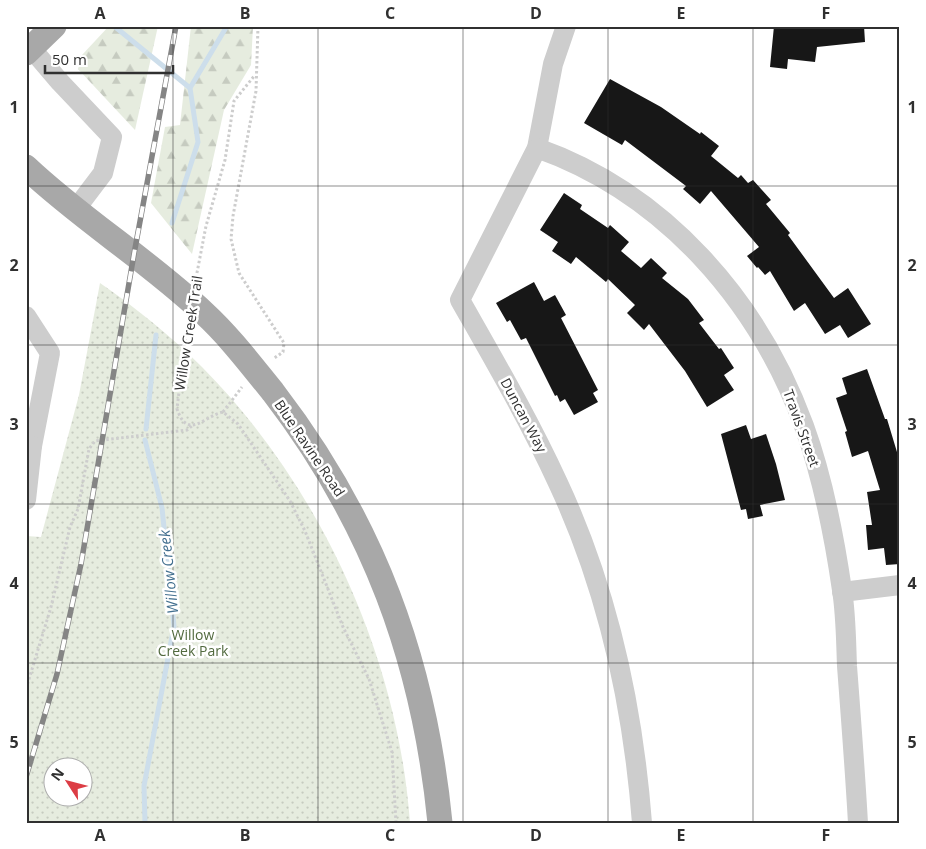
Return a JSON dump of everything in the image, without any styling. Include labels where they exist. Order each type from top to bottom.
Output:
[{"type":"main road","points":[[29,50],[54,26]]},
{"type":"main road","name":"Blue Ravine Road","points":[[26,167],[75,210],[152,268],[197,315],[257,372],[292,417],[336,484],[376,560],[413,665],[434,772],[440,823]]},
{"type":"street","name":"Duncan Way","points":[[566,26],[552,64],[537,148],[460,300],[544,453],[579,532],[596,580],[615,645],[629,712],[642,823]]},
{"type":"street","points":[[29,50],[112,137],[103,173],[75,210]]},
{"type":"street","name":"Travis Street","points":[[537,148],[563,157],[598,174],[638,199],[672,226],[710,264],[737,299],[786,384],[804,425],[827,508],[842,592],[858,823]]},
{"type":"street","points":[[26,316],[50,353],[29,441],[26,500]]},
{"type":"street","points":[[842,592],[900,586]]},
{"type":"path","points":[[26,689],[51,607],[70,527],[78,509],[89,449],[95,441],[187,430],[193,425],[197,426],[216,414],[223,412],[234,396],[257,372],[283,352],[284,343],[241,278],[231,239],[233,216],[256,91],[258,26]]},
{"type":"path","name":"Willow Creek Trail","points":[[196,279],[206,226],[225,160],[234,101],[255,75]]},
{"type":"path","name":"Willow Creek Trail","points":[[193,425],[186,424],[180,419],[177,409],[197,315]]},
{"type":"path","points":[[223,412],[238,424],[290,501],[305,532],[343,627],[369,679],[392,752],[396,823]]},
{"type":"green space","points":[[109,26],[158,26],[135,130],[78,69],[82,55]]},
{"type":"green space","points":[[191,26],[253,26],[251,65],[224,110],[192,254],[151,203],[165,127],[180,125]]},
{"type":"green space","name":"Willow Creek Park","points":[[100,283],[166,333],[202,367],[244,414],[283,465],[317,520],[346,577],[370,637],[389,698],[402,760],[410,823],[26,823],[26,536],[41,537],[79,395]]},
{"type":"building","points":[[774,26],[864,26],[865,42],[817,47],[815,62],[788,59],[787,69],[770,67]]},
{"type":"building","points":[[610,79],[661,107],[700,134],[701,132],[719,146],[711,156],[738,178],[741,175],[748,183],[753,180],[771,200],[766,204],[790,233],[788,235],[834,298],[848,288],[871,324],[848,338],[840,325],[825,334],[805,303],[794,311],[770,271],[765,275],[747,256],[759,247],[711,191],[700,204],[683,189],[686,186],[625,140],[622,145],[584,123]]},
{"type":"building","points":[[564,193],[582,205],[580,209],[608,228],[610,225],[629,242],[621,251],[641,268],[651,258],[667,273],[662,278],[688,299],[704,320],[699,323],[719,349],[721,348],[734,368],[724,375],[734,390],[707,407],[685,371],[649,324],[644,330],[627,313],[635,305],[608,279],[606,282],[576,257],[571,264],[552,251],[558,242],[540,230]]},
{"type":"building","points":[[534,282],[544,301],[555,295],[566,315],[561,318],[598,390],[593,393],[598,402],[574,415],[565,399],[560,402],[557,395],[555,396],[526,338],[521,340],[510,320],[507,322],[496,303]]},
{"type":"building","points":[[867,369],[885,419],[887,419],[900,462],[900,564],[886,565],[884,548],[868,550],[866,525],[872,525],[867,492],[880,490],[868,451],[852,457],[845,432],[847,431],[836,398],[847,394],[842,378]]},
{"type":"building","points":[[746,425],[751,439],[766,434],[785,500],[760,505],[763,516],[748,519],[746,509],[741,510],[721,434]]},
{"type":"waterway","points":[[114,26],[190,88]]},
{"type":"waterway","name":"Willow Creek","points":[[172,223],[198,142],[190,88],[227,26]]},
{"type":"waterway","name":"Willow Creek","points":[[146,429],[156,335]]},
{"type":"waterway","name":"Willow Creek","points":[[145,440],[162,508],[174,626],[144,786],[145,823]]},
{"type":"railway","points":[[26,777],[57,674],[81,564],[134,254],[176,26]]}]
